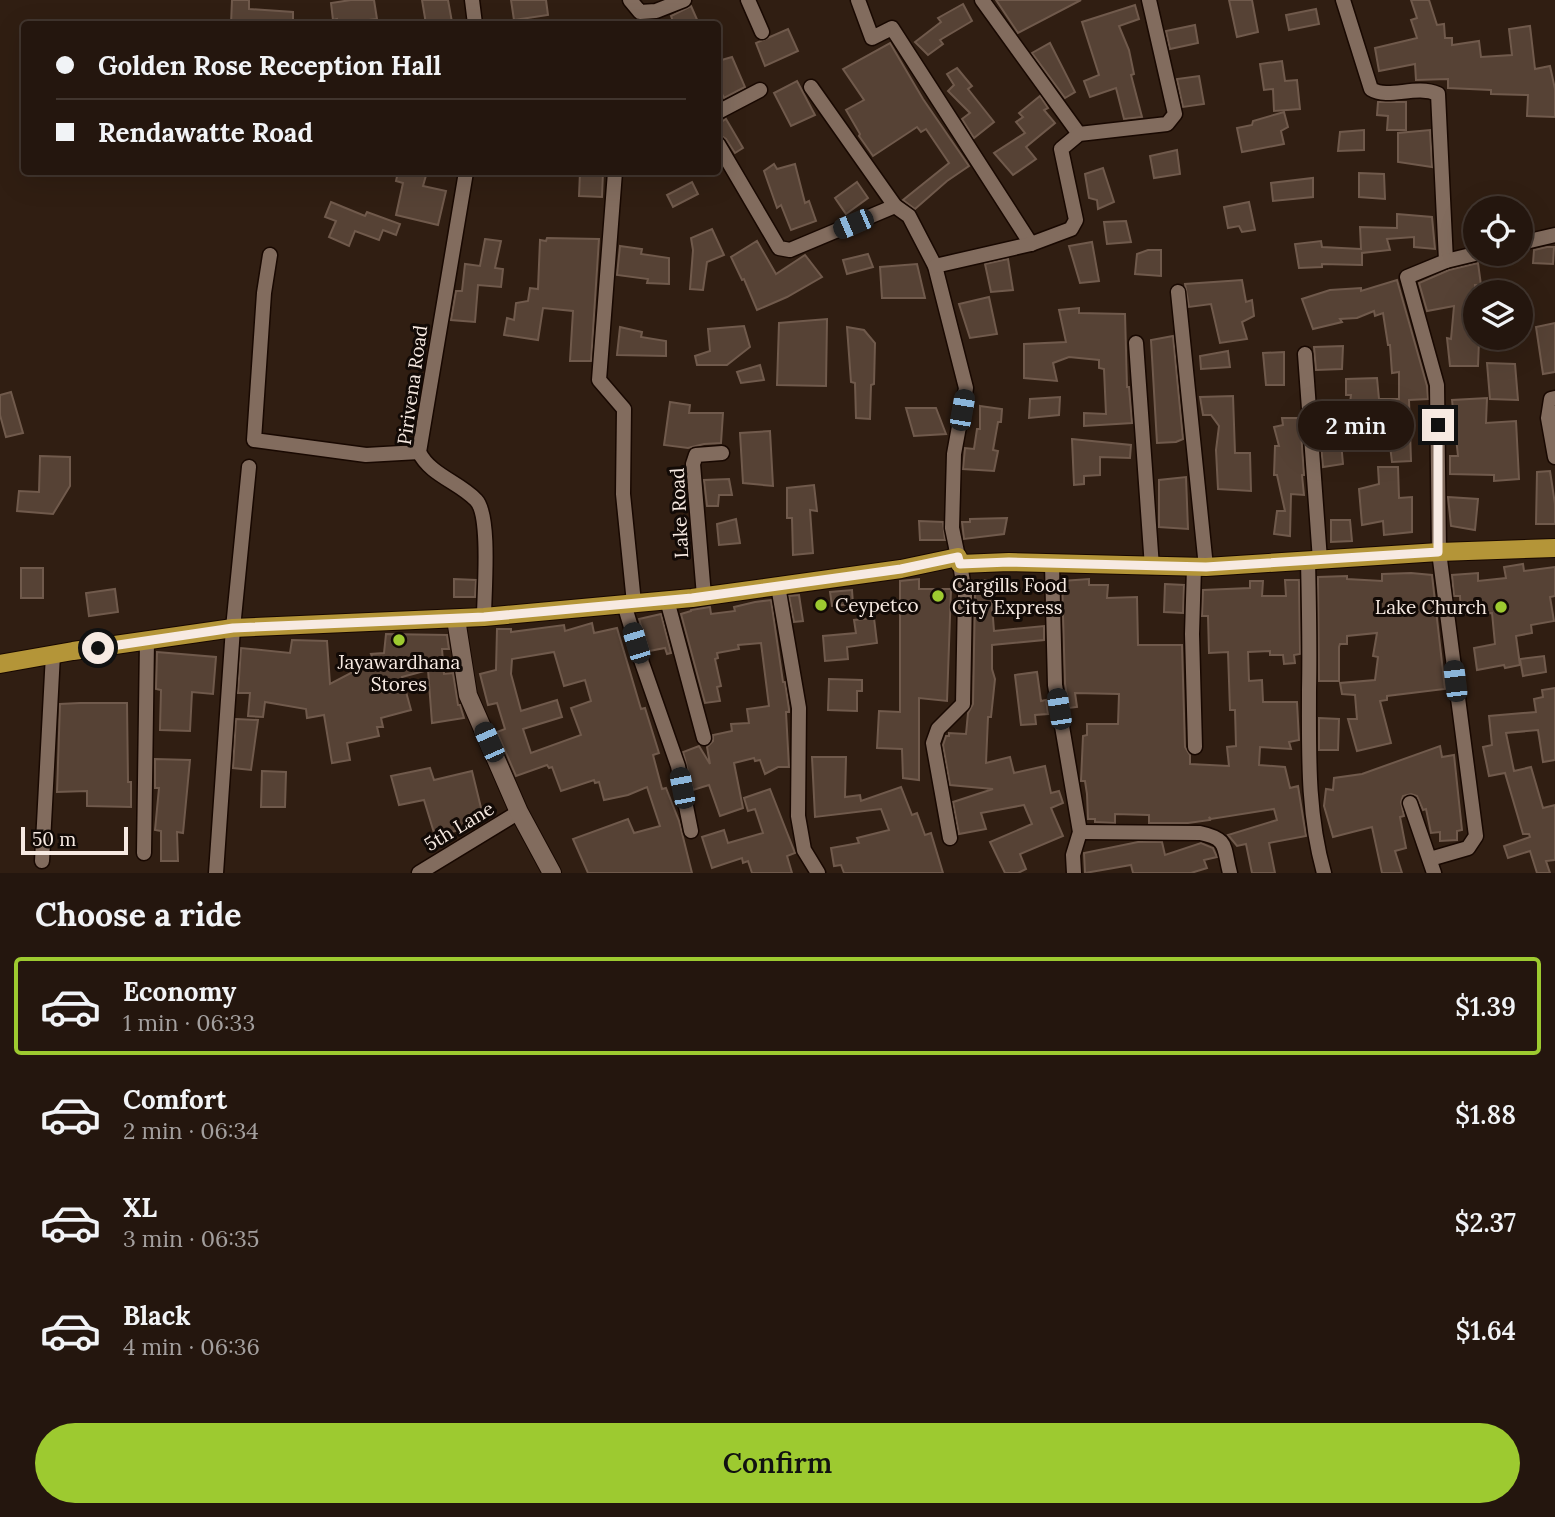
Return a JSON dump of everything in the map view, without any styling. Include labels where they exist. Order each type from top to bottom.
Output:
[{"type":"main road","points":[[0,664],[233,628],[456,619],[629,604],[959,561],[1200,567],[1438,552],[1555,548]]},
{"type":"street","points":[[472,0],[475,21]]},
{"type":"street","points":[[630,0],[640,12],[656,11],[684,0]]},
{"type":"street","points":[[748,0],[762,32]]},
{"type":"street","points":[[858,0],[872,38],[892,28],[1031,244]]},
{"type":"street","points":[[982,0],[1079,134]]},
{"type":"street","points":[[935,266],[1031,244],[1071,229],[1076,220],[1061,149],[1079,134],[1167,124],[1175,114],[1149,0]]},
{"type":"street","points":[[1343,0],[1371,89],[1378,94],[1425,88],[1438,94],[1446,261]]},
{"type":"street","points":[[810,87],[895,206],[909,216],[935,266],[966,388],[954,454],[952,528],[965,594],[963,704],[938,729],[933,743],[950,838]]},
{"type":"street","points":[[721,110],[760,90]]},
{"type":"street","points":[[721,149],[779,248],[790,250],[895,206]]},
{"type":"street","name":"Pirivena Road","points":[[465,175],[419,452],[424,462],[478,501],[485,521],[484,617]]},
{"type":"street","points":[[615,175],[599,380],[624,409],[623,494],[629,604],[678,766],[691,831]]},
{"type":"street","points":[[1533,240],[1555,234]]},
{"type":"street","points":[[270,255],[264,293],[254,440],[366,455],[419,452]]},
{"type":"street","points":[[1410,803],[1432,866],[1468,848],[1476,836],[1438,552],[1437,385],[1407,277],[1463,257]]},
{"type":"street","points":[[1178,292],[1200,567],[1192,634],[1195,747]]},
{"type":"street","points":[[1136,343],[1152,567]]},
{"type":"street","points":[[1305,354],[1314,560],[1310,626],[1309,772],[1315,841],[1324,873]]},
{"type":"street","points":[[1555,398],[1551,399],[1548,418],[1555,457]]},
{"type":"street","name":"Lake Road","points":[[704,596],[693,464],[696,455],[722,453]]},
{"type":"street","points":[[216,873],[233,628],[249,467]]},
{"type":"street","points":[[1052,565],[1055,685],[1080,832],[1073,855],[1074,873]]},
{"type":"street","points":[[778,586],[799,708],[799,816],[804,850],[818,873]]},
{"type":"street","points":[[667,600],[704,738]]},
{"type":"street","points":[[456,619],[468,695],[519,812],[552,873]]},
{"type":"street","points":[[144,853],[147,640]]},
{"type":"street","points":[[42,861],[53,654]]},
{"type":"street","name":"5th Lane","points":[[419,873],[519,812]]},
{"type":"street","points":[[1080,832],[1200,833],[1217,836],[1222,842],[1230,873]]},
{"type":"building","points":[[232,0],[249,0],[249,9],[293,12],[293,21],[231,21]]},
{"type":"building","points":[[374,0],[377,19],[333,20],[331,3]]},
{"type":"building","points":[[422,0],[448,0],[452,21],[426,21]]},
{"type":"building","points":[[511,0],[546,0],[548,15],[514,20]]},
{"type":"building","points":[[996,0],[1081,0],[1018,33]]},
{"type":"building","points":[[1229,0],[1252,0],[1258,32],[1237,37]]},
{"type":"building","points":[[1411,0],[1429,0],[1437,25],[1444,24],[1445,38],[1452,38],[1452,45],[1479,41],[1481,57],[1512,55],[1509,29],[1530,26],[1535,69],[1550,66],[1555,89],[1555,117],[1527,116],[1528,95],[1491,94],[1491,90],[1448,88],[1448,79],[1416,80],[1415,64],[1379,71],[1375,48],[1417,38],[1411,20],[1417,18]]},
{"type":"building","points":[[963,4],[972,21],[940,40],[943,44],[928,55],[915,42],[941,22],[938,18]]},
{"type":"building","points":[[1135,5],[1139,19],[1119,26],[1129,50],[1134,74],[1131,75],[1142,117],[1124,119],[1116,88],[1090,97],[1084,81],[1099,75],[1082,22]]},
{"type":"building","points":[[691,6],[698,21],[673,21],[671,16]]},
{"type":"building","points":[[1316,9],[1319,24],[1289,30],[1286,15]]},
{"type":"building","points":[[1195,25],[1198,43],[1170,49],[1166,31]]},
{"type":"building","points":[[788,29],[798,51],[765,66],[756,43]]},
{"type":"building","points":[[890,43],[923,99],[969,166],[915,209],[903,200],[949,163],[926,129],[921,132],[917,127],[873,156],[846,110],[864,100],[843,69]]},
{"type":"building","points":[[1050,43],[1075,92],[1065,98],[1032,53]]},
{"type":"building","points":[[732,57],[745,87],[724,98],[721,92],[721,60]]},
{"type":"building","points":[[1282,61],[1285,81],[1297,80],[1300,109],[1274,111],[1273,89],[1264,90],[1260,64]]},
{"type":"building","points":[[957,68],[972,86],[968,89],[994,122],[974,138],[962,119],[970,113],[948,91],[954,85],[947,74]]},
{"type":"building","points":[[1199,76],[1204,104],[1183,107],[1177,79]]},
{"type":"building","points":[[797,81],[815,115],[791,126],[774,93]]},
{"type":"building","points":[[1040,96],[1048,108],[1044,110],[1055,123],[1026,147],[1036,159],[1013,175],[994,153],[1025,133],[1016,122],[1023,117],[1019,113]]},
{"type":"building","points":[[1378,102],[1406,102],[1406,130],[1387,130],[1388,116],[1377,115]]},
{"type":"building","points":[[1284,112],[1288,127],[1281,131],[1284,144],[1242,152],[1237,128]]},
{"type":"building","points":[[726,119],[743,148],[735,153],[721,136],[721,122]]},
{"type":"building","points":[[1364,130],[1364,150],[1338,151],[1340,132]]},
{"type":"building","points":[[1430,130],[1432,167],[1398,162],[1398,133]]},
{"type":"building","points":[[1177,150],[1180,174],[1154,178],[1150,156]]},
{"type":"building","points":[[774,164],[777,169],[795,164],[805,203],[809,201],[816,221],[791,230],[781,205],[777,208],[764,171]]},
{"type":"building","points":[[1103,168],[1114,202],[1098,209],[1097,200],[1089,198],[1085,174]]},
{"type":"building","points":[[1359,173],[1384,174],[1385,199],[1359,197]]},
{"type":"building","points":[[397,175],[426,175],[423,186],[446,191],[438,225],[396,215],[403,183],[396,181]]},
{"type":"building","points":[[580,175],[603,175],[602,197],[579,196]]},
{"type":"building","points":[[1313,178],[1313,197],[1273,201],[1271,183]]},
{"type":"building","points":[[692,182],[698,194],[673,207],[667,195]]},
{"type":"building","points":[[857,182],[868,198],[846,214],[835,198]]},
{"type":"building","points":[[331,202],[365,216],[367,212],[400,224],[396,235],[383,230],[379,240],[355,231],[349,246],[329,237],[336,221],[325,217]]},
{"type":"building","points":[[1249,202],[1255,230],[1242,232],[1239,226],[1228,228],[1224,207]]},
{"type":"building","points":[[1397,214],[1432,217],[1435,249],[1414,247],[1414,237],[1387,239],[1390,250],[1362,253],[1362,265],[1322,264],[1322,267],[1299,268],[1295,244],[1321,241],[1322,247],[1361,249],[1360,227],[1397,228]]},
{"type":"building","points":[[1126,221],[1131,242],[1107,244],[1104,222]]},
{"type":"building","points":[[712,229],[724,255],[707,262],[703,290],[690,289],[693,250],[691,238]]},
{"type":"building","points":[[547,238],[599,239],[591,361],[570,361],[573,311],[543,308],[538,340],[504,335],[507,318],[514,320],[516,303],[528,301],[530,288],[538,289],[540,240],[546,241]]},
{"type":"building","points":[[485,239],[501,241],[495,268],[503,269],[501,287],[478,285],[475,322],[451,320],[456,291],[462,291],[465,264],[480,266]]},
{"type":"building","points":[[757,241],[776,274],[805,255],[822,277],[757,310],[731,257]]},
{"type":"building","points":[[1092,242],[1099,281],[1080,283],[1069,246]]},
{"type":"building","points":[[620,246],[642,249],[641,254],[669,258],[669,284],[647,283],[648,279],[617,275]]},
{"type":"building","points":[[1554,247],[1553,264],[1533,263],[1534,250]]},
{"type":"building","points":[[1148,250],[1161,250],[1161,276],[1135,274],[1137,254]]},
{"type":"building","points":[[868,254],[873,267],[847,274],[843,260]]},
{"type":"building","points":[[1008,259],[1013,290],[991,292],[985,264]]},
{"type":"building","points":[[917,264],[925,298],[882,298],[880,267]]},
{"type":"building","points":[[1478,266],[1480,280],[1463,280],[1463,350],[1479,350],[1478,366],[1450,366],[1447,338],[1451,339],[1454,306],[1427,311],[1419,283],[1449,270]]},
{"type":"building","points":[[1242,280],[1246,302],[1252,300],[1254,316],[1242,322],[1247,339],[1220,343],[1211,304],[1189,307],[1185,284]]},
{"type":"building","points":[[1397,280],[1427,386],[1428,399],[1409,400],[1411,461],[1392,462],[1386,413],[1348,417],[1351,395],[1346,395],[1346,379],[1377,378],[1379,399],[1399,399],[1399,372],[1392,373],[1390,345],[1383,313],[1375,316],[1374,311],[1313,329],[1302,299],[1330,290],[1361,288],[1361,291]]},
{"type":"building","points":[[989,297],[997,334],[970,338],[959,304]]},
{"type":"building","points":[[1079,308],[1079,313],[1125,314],[1127,387],[1132,423],[1084,426],[1084,413],[1106,414],[1104,369],[1099,368],[1099,360],[1069,357],[1053,363],[1057,381],[1024,378],[1024,344],[1066,342],[1059,310]]},
{"type":"building","points":[[827,319],[826,386],[777,385],[779,323]]},
{"type":"building","points":[[1555,323],[1555,372],[1543,374],[1536,327]]},
{"type":"building","points":[[744,326],[750,347],[727,365],[697,365],[695,356],[710,351],[708,329]]},
{"type":"building","points":[[620,327],[642,332],[641,337],[666,341],[666,356],[617,355]]},
{"type":"building","points":[[847,327],[864,330],[875,343],[870,419],[856,418],[855,383],[851,382]]},
{"type":"building","points":[[1173,336],[1183,439],[1157,443],[1151,340]]},
{"type":"building","points":[[1343,346],[1342,369],[1316,370],[1314,347]]},
{"type":"building","points":[[1228,351],[1230,367],[1201,369],[1200,356]]},
{"type":"building","points":[[1284,352],[1284,385],[1266,385],[1263,353]]},
{"type":"building","points":[[1487,363],[1515,364],[1518,400],[1490,399]]},
{"type":"building","points":[[760,365],[764,380],[741,383],[737,372]]},
{"type":"building","points":[[11,392],[23,433],[6,437],[0,415],[0,395]]},
{"type":"building","points":[[1233,396],[1235,453],[1250,453],[1251,491],[1218,489],[1216,450],[1219,426],[1211,415],[1203,415],[1200,397]]},
{"type":"building","points":[[1060,397],[1059,415],[1029,418],[1030,399]]},
{"type":"building","points":[[1487,398],[1486,423],[1516,421],[1519,479],[1494,481],[1494,475],[1450,474],[1450,456],[1458,456],[1452,400]]},
{"type":"building","points":[[670,402],[690,405],[689,413],[723,413],[721,443],[688,448],[664,445]]},
{"type":"building","points":[[980,406],[1002,409],[993,450],[998,451],[994,471],[963,469],[965,448],[974,449],[977,429],[980,429]]},
{"type":"building","points":[[906,408],[936,408],[946,434],[914,436]]},
{"type":"building","points":[[1282,418],[1300,418],[1304,475],[1304,495],[1291,494],[1290,536],[1274,534],[1277,511],[1285,511],[1277,475],[1274,475],[1275,446],[1279,446],[1274,427],[1283,425]]},
{"type":"building","points":[[770,431],[773,486],[743,483],[740,433]]},
{"type":"building","points":[[1340,431],[1343,464],[1323,467],[1320,433]]},
{"type":"building","points":[[1072,439],[1131,445],[1130,458],[1100,457],[1100,475],[1084,476],[1084,484],[1074,485]]},
{"type":"building","points":[[40,456],[70,457],[70,486],[53,514],[17,511],[19,491],[39,492]]},
{"type":"building","points":[[1378,467],[1398,467],[1399,498],[1412,497],[1412,532],[1384,535],[1383,521],[1362,525],[1359,489],[1379,484]]},
{"type":"building","points":[[1550,471],[1555,524],[1536,524],[1537,472]]},
{"type":"building","points":[[1186,477],[1188,529],[1159,527],[1159,480]]},
{"type":"building","points":[[729,479],[732,495],[719,495],[718,506],[707,506],[704,480]]},
{"type":"building","points":[[814,485],[817,511],[810,510],[813,553],[793,555],[792,518],[787,518],[787,488]]},
{"type":"building","points":[[1448,497],[1478,499],[1475,530],[1451,526]]},
{"type":"building","points":[[1007,518],[1004,534],[964,539],[962,522],[970,522],[970,519]]},
{"type":"building","points":[[736,519],[740,543],[719,545],[717,524]]},
{"type":"building","points":[[1331,520],[1350,520],[1352,541],[1331,542]]},
{"type":"building","points":[[919,521],[943,522],[945,540],[920,540]]},
{"type":"building","points":[[1523,564],[1524,571],[1555,567],[1555,596],[1550,597],[1554,621],[1531,625],[1532,633],[1516,636],[1520,665],[1477,670],[1474,648],[1495,644],[1492,613],[1461,614],[1460,596],[1454,596],[1452,575],[1478,573],[1478,581],[1506,578],[1504,567]]},
{"type":"building","points":[[21,568],[43,568],[43,598],[21,598]]},
{"type":"building","points":[[1382,574],[1432,575],[1445,689],[1387,696],[1387,700],[1380,701],[1391,743],[1357,751],[1348,719],[1357,719],[1355,695],[1342,694],[1340,683],[1375,680],[1378,657],[1373,656],[1377,633],[1347,636],[1347,644],[1340,644],[1339,647],[1339,681],[1319,681],[1318,577],[1347,576],[1347,579],[1382,581]]},
{"type":"building","points":[[454,579],[476,580],[475,597],[454,597]]},
{"type":"building","points":[[919,579],[919,589],[951,589],[947,701],[919,698],[919,780],[903,778],[902,749],[877,748],[879,711],[900,712],[900,581]]},
{"type":"building","points":[[1089,579],[1089,585],[1108,585],[1107,598],[1137,597],[1138,645],[1182,645],[1185,747],[1190,755],[1190,764],[1229,766],[1227,747],[1236,746],[1235,710],[1230,710],[1228,652],[1209,653],[1208,616],[1202,616],[1203,590],[1250,588],[1250,581],[1263,581],[1262,596],[1286,596],[1285,580],[1299,580],[1300,654],[1294,655],[1295,663],[1284,664],[1283,655],[1270,655],[1270,651],[1248,652],[1249,681],[1262,680],[1263,702],[1297,702],[1299,740],[1289,742],[1291,749],[1260,747],[1259,765],[1285,767],[1290,788],[1298,786],[1306,836],[1269,843],[1275,873],[1252,873],[1246,844],[1237,846],[1228,835],[1277,820],[1274,809],[1211,819],[1209,817],[1210,820],[1188,823],[1149,823],[1149,815],[1115,814],[1115,823],[1088,819],[1085,781],[1081,781],[1083,736],[1087,735],[1087,724],[1118,724],[1119,694],[1075,693],[1077,707],[1069,708],[1065,684],[1062,581]]},
{"type":"building","points":[[990,580],[994,631],[1044,626],[1044,640],[992,645],[992,669],[995,679],[991,717],[988,717],[986,763],[1010,757],[1014,773],[1045,766],[1051,793],[1059,791],[1063,803],[1051,808],[1063,836],[1020,854],[1026,869],[1018,873],[1005,873],[990,842],[1032,824],[1024,805],[981,813],[986,829],[959,834],[953,802],[993,789],[950,785],[943,745],[949,733],[966,734],[968,713],[973,704],[973,581]]},
{"type":"building","points":[[1165,584],[1184,585],[1183,613],[1164,612]]},
{"type":"building","points":[[115,589],[118,612],[89,616],[86,593]]},
{"type":"building","points":[[852,590],[853,604],[832,606],[830,592]]},
{"type":"building","points":[[799,595],[803,621],[794,622],[789,596]]},
{"type":"building","points":[[771,600],[789,709],[789,712],[786,712],[789,767],[778,767],[765,774],[760,760],[755,761],[754,758],[734,763],[743,808],[720,816],[709,785],[693,790],[683,752],[699,746],[710,764],[707,747],[713,741],[713,735],[732,731],[731,724],[749,723],[747,709],[769,706],[761,643],[738,645],[739,649],[717,653],[718,658],[715,659],[721,686],[717,687],[720,701],[705,703],[681,614],[710,607],[711,614],[735,611],[734,607]]},
{"type":"building","points":[[661,614],[671,653],[667,654],[665,648],[649,651],[639,619]]},
{"type":"building","points":[[874,618],[877,643],[847,647],[848,659],[825,661],[823,636],[856,633],[854,620]]},
{"type":"building","points":[[592,623],[594,633],[617,628],[641,709],[645,708],[659,753],[653,755],[662,789],[666,788],[679,821],[692,873],[588,873],[573,839],[628,819],[634,833],[660,826],[647,787],[628,795],[604,800],[599,782],[595,783],[594,780],[561,791],[552,767],[547,765],[516,776],[497,732],[505,729],[497,703],[488,705],[480,674],[496,670],[497,629],[511,629],[511,632],[564,625],[565,631]],"holes":[[[554,652],[564,686],[585,680],[591,701],[571,708],[581,735],[531,753],[523,729],[562,717],[557,700],[521,711],[511,674],[512,659]]]},
{"type":"building","points":[[386,634],[447,635],[449,649],[442,649],[444,674],[453,673],[458,705],[464,718],[432,723],[428,670],[402,677],[411,710],[381,718],[383,727],[377,727],[379,736],[347,743],[350,760],[332,763],[324,715],[307,718],[306,709],[265,702],[263,717],[248,716],[250,693],[238,693],[241,648],[290,653],[292,640],[327,641],[330,684],[374,661],[371,654],[384,653]]},
{"type":"building","points":[[157,652],[216,657],[213,694],[192,692],[190,731],[160,730],[161,690],[156,689]]},
{"type":"building","points":[[1544,656],[1546,672],[1523,676],[1520,659]]},
{"type":"building","points":[[1037,672],[1041,701],[1046,700],[1048,714],[1035,715],[1036,724],[1021,725],[1015,675]]},
{"type":"building","points":[[829,679],[862,680],[862,691],[857,691],[857,711],[828,710]]},
{"type":"building","points":[[1555,688],[1555,760],[1543,762],[1538,730],[1506,733],[1514,771],[1531,767],[1543,808],[1555,805],[1555,860],[1546,861],[1550,873],[1537,873],[1530,851],[1508,858],[1504,846],[1530,837],[1529,834],[1523,834],[1505,773],[1489,776],[1483,747],[1492,745],[1489,716],[1536,712],[1534,699],[1543,697],[1542,690]]},
{"type":"building","points":[[127,703],[131,807],[87,806],[87,791],[57,792],[60,704]]},
{"type":"building","points":[[1319,718],[1339,719],[1338,750],[1319,750]]},
{"type":"building","points":[[236,719],[258,720],[251,770],[233,768]]},
{"type":"building","points":[[1440,746],[1442,757],[1454,755],[1462,830],[1457,831],[1457,840],[1440,841],[1440,832],[1431,833],[1426,809],[1423,810],[1417,796],[1411,794],[1403,796],[1401,802],[1404,816],[1400,817],[1406,848],[1395,851],[1402,873],[1382,873],[1372,827],[1333,837],[1324,806],[1326,789],[1333,790],[1334,778],[1362,774]]},
{"type":"building","points":[[812,757],[846,757],[845,797],[860,795],[861,801],[901,787],[912,815],[917,813],[925,835],[931,833],[943,873],[844,873],[841,865],[834,866],[831,848],[859,843],[857,838],[889,830],[881,809],[815,817]]},
{"type":"building","points":[[155,759],[190,760],[183,833],[177,832],[178,861],[161,861],[161,831],[155,830],[159,788],[155,788]]},
{"type":"building","points":[[430,768],[434,780],[472,771],[483,816],[455,831],[435,836],[424,800],[399,805],[391,776]]},
{"type":"building","points":[[262,771],[286,772],[285,807],[261,807]]},
{"type":"building","points":[[770,789],[795,853],[787,856],[792,873],[752,873],[748,861],[743,863],[742,858],[712,868],[702,837],[724,830],[728,843],[763,833],[755,809],[748,811],[744,798]]},
{"type":"building","points":[[1138,842],[1162,842],[1165,855],[1201,843],[1213,848],[1217,857],[1204,860],[1207,868],[1191,873],[1133,873],[1131,865],[1085,873],[1084,853]]},
{"type":"place","name":"Cargills Food City Express","points":[[938,596]]},
{"type":"place","name":"Ceypetco","points":[[821,605]]},
{"type":"place","name":"Lake Church","points":[[1501,607]]},
{"type":"place","name":"Jayawardhana Stores","points":[[399,640]]},
{"type":"route","points":[[98,648],[233,628],[484,617],[692,598],[901,569],[958,557],[960,564],[1009,562],[1170,568],[1438,552],[1438,425]]}]
